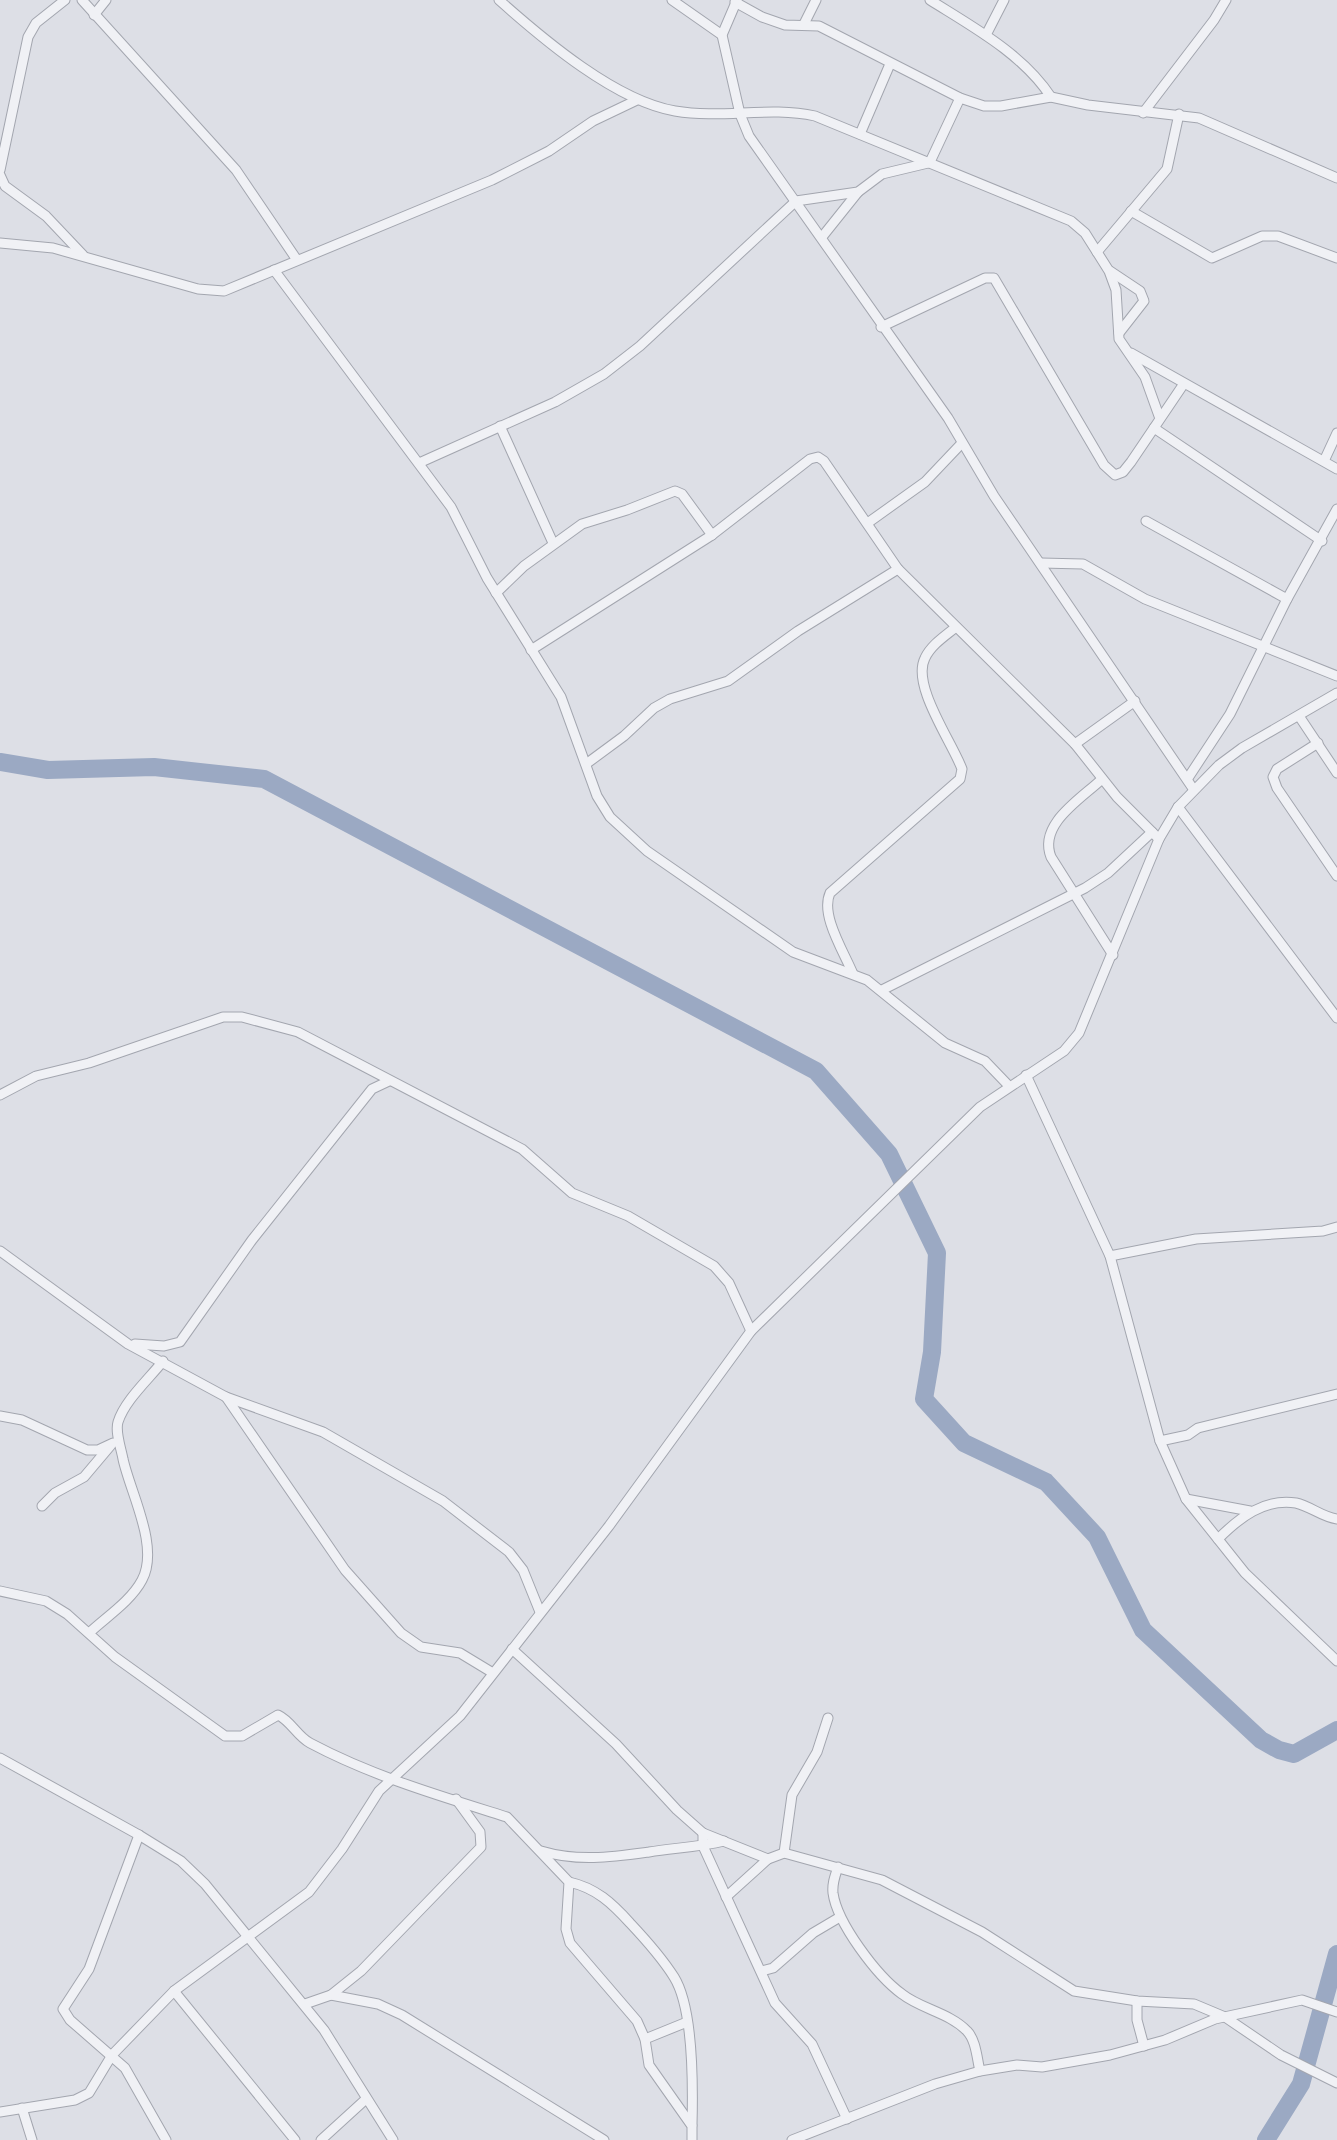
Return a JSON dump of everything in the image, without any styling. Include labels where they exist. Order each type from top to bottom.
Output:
[{"type":"street","points":[[65,0],[36,23],[28,37],[0,172],[5,186],[46,216],[84,256]]},
{"type":"street","points":[[82,0],[236,170],[297,260]]},
{"type":"street","points":[[94,15],[106,0]]},
{"type":"street","points":[[499,0],[576,61],[637,100],[675,111],[740,114],[796,112],[860,134],[1071,221],[1085,233],[1109,271],[1116,290],[1119,333],[1127,351],[1145,377],[1159,416]]},
{"type":"street","points":[[672,0],[722,35]]},
{"type":"street","points":[[804,24],[816,0]]},
{"type":"street","points":[[930,0],[986,35],[1038,77],[1051,97]]},
{"type":"street","points":[[986,35],[1004,0]]},
{"type":"street","points":[[1143,113],[1214,20],[1226,0]]},
{"type":"street","points":[[1194,790],[994,496],[912,366],[881,327],[822,237],[761,156],[740,114],[722,35],[736,1],[762,18],[785,24],[819,26],[960,98],[984,106],[1001,106],[1051,97],[1143,113],[1179,114],[1213,122],[1337,178]]},
{"type":"street","points":[[860,134],[890,64]]},
{"type":"street","points":[[930,162],[960,98]]},
{"type":"street","points":[[0,243],[53,248],[198,289],[224,291],[492,180],[549,151],[593,121],[637,100]]},
{"type":"street","points":[[1097,252],[1167,169],[1179,114]]},
{"type":"street","points":[[822,237],[858,192],[882,174],[930,162]]},
{"type":"street","points":[[419,463],[555,402],[604,374],[640,346],[796,201],[858,192]]},
{"type":"street","points":[[1131,211],[1212,258],[1262,236],[1278,236],[1337,258]]},
{"type":"street","points":[[274,270],[450,507],[496,593],[561,697],[597,796],[610,817],[647,851],[793,952],[806,960],[853,974],[882,990],[945,1043],[985,1061],[1009,1086]]},
{"type":"street","points":[[1109,271],[1140,290],[1144,301],[1119,333]]},
{"type":"street","points":[[881,327],[990,276],[994,278],[1109,471],[1115,475],[1124,472],[1154,428],[1159,416],[1183,385]]},
{"type":"street","points":[[1127,351],[1183,385],[1337,469]]},
{"type":"street","points":[[500,426],[553,543]]},
{"type":"street","points":[[1154,428],[1322,541]]},
{"type":"street","points":[[1324,461],[1337,433]]},
{"type":"street","points":[[869,522],[925,482],[962,443]]},
{"type":"street","points":[[531,650],[712,535],[810,458],[818,457],[824,461],[869,522],[898,569],[1075,744],[1102,779],[1156,835]]},
{"type":"street","points":[[496,593],[553,543],[582,524],[675,491],[682,494],[712,535]]},
{"type":"street","points":[[1188,778],[1230,715],[1287,599],[1322,541],[1337,509]]},
{"type":"street","points":[[1146,521],[1287,599]]},
{"type":"street","points":[[1041,563],[1070,561],[1083,564],[1145,599],[1337,676]]},
{"type":"street","points":[[586,764],[624,736],[654,708],[670,699],[728,681],[798,631],[898,569]]},
{"type":"street","points":[[853,974],[828,912],[830,892],[960,779],[961,769],[930,702],[922,676],[923,660],[931,649],[956,627]]},
{"type":"street","points":[[882,990],[1074,894],[1108,873],[1156,835],[1194,790],[1242,748],[1337,692]]},
{"type":"street","points":[[1075,744],[1135,701]]},
{"type":"street","points":[[1299,716],[1337,773]]},
{"type":"street","points":[[1318,743],[1277,769],[1273,778],[1277,788],[1337,876]]},
{"type":"street","points":[[1102,779],[1049,832],[1046,845],[1114,955]]},
{"type":"street","points":[[1178,807],[1337,1018]]},
{"type":"street","points":[[0,2112],[75,2100],[89,2093],[112,2055],[174,1991],[309,1892],[342,1849],[379,1791],[460,1716],[609,1526],[751,1331],[980,1107],[1063,1051],[1079,1033],[1114,955],[1156,835]]},
{"type":"street","points":[[0,1095],[36,1076],[89,1063],[222,1017],[242,1017],[299,1032],[522,1149],[572,1193],[628,1216],[714,1266],[729,1283],[751,1331]]},
{"type":"street","points":[[1026,1074],[1110,1256],[1160,1441],[1186,1499],[1245,1573],[1337,1661]]},
{"type":"street","points":[[128,1344],[164,1346],[180,1342],[252,1240],[372,1089],[389,1081]]},
{"type":"street","points":[[1110,1256],[1196,1239],[1323,1231],[1337,1227]]},
{"type":"street","points":[[0,1251],[128,1344],[226,1397],[324,1432],[443,1501],[509,1552],[523,1570],[540,1612]]},
{"type":"street","points":[[89,1633],[131,1595],[143,1578],[147,1559],[139,1509],[116,1439],[117,1425],[123,1411],[163,1361]]},
{"type":"street","points":[[1160,1441],[1188,1435],[1198,1428],[1337,1394]]},
{"type":"street","points":[[226,1397],[345,1570],[401,1633],[421,1647],[460,1653],[493,1673]]},
{"type":"street","points":[[0,1416],[23,1420],[87,1450],[98,1450],[116,1439]]},
{"type":"street","points":[[42,1506],[55,1493],[84,1478],[116,1439]]},
{"type":"street","points":[[1186,1499],[1250,1511]]},
{"type":"street","points":[[1218,1539],[1250,1511],[1262,1505],[1296,1503],[1327,1518],[1337,1519]]},
{"type":"street","points":[[0,1591],[46,1601],[67,1614],[115,1657],[225,1736],[242,1736],[278,1714],[306,1741],[391,1780],[507,1817],[569,1882],[588,1886],[604,1897],[648,1942],[675,1979],[685,2004],[692,2068],[692,2140]]},
{"type":"street","points":[[512,1649],[617,1744],[677,1810],[703,1833],[768,1859]]},
{"type":"street","points":[[784,1853],[792,1796],[817,1752],[828,1718]]},
{"type":"street","points":[[0,1758],[139,1835],[181,1861],[197,1876],[305,2004],[393,2140]]},
{"type":"street","points":[[305,2004],[331,1995],[361,1971],[481,1847],[480,1832],[456,1799]]},
{"type":"street","points":[[703,1833],[703,1846],[783,2015],[812,2044],[847,2119]]},
{"type":"street","points":[[139,1835],[89,1969],[63,2009],[70,2020],[112,2055],[138,2088],[166,2140]]},
{"type":"street","points":[[540,1851],[563,1858],[586,1859],[703,1846],[726,1840]]},
{"type":"street","points":[[726,1897],[768,1859],[784,1853],[882,1880],[1005,1946],[1074,1991],[1137,2001],[1194,2004],[1225,2017],[1282,2055],[1337,2082]]},
{"type":"street","points":[[838,1867],[833,1891],[840,1917],[861,1948],[899,1993],[956,2022],[969,2032],[980,2071]]},
{"type":"street","points":[[569,1882],[566,1929],[570,1943],[637,2021],[645,2039],[649,2065],[692,2126]]},
{"type":"street","points":[[762,1971],[778,1964],[813,1933],[840,1917]]},
{"type":"street","points":[[174,1991],[295,2140]]},
{"type":"street","points":[[331,1995],[378,2004],[402,2015],[604,2140]]},
{"type":"street","points":[[792,2140],[935,2084],[980,2071],[1017,2065],[1042,2067],[1144,2046],[1225,2017],[1302,2000],[1337,2012]]},
{"type":"street","points":[[1137,2001],[1137,2020],[1144,2046]]},
{"type":"street","points":[[645,2039],[687,2022]]},
{"type":"street","points":[[321,2140],[366,2099]]},
{"type":"street","points":[[22,2108],[33,2140]]},
{"type":"waterway","points":[[0,762],[48,770],[154,767],[264,779],[816,1071],[889,1154],[937,1253],[932,1352],[924,1399],[964,1443],[1046,1482],[1097,1537],[1143,1630],[1261,1740],[1279,1750],[1294,1754],[1337,1730]]},
{"type":"waterway","points":[[1266,2140],[1301,2084],[1337,1954]]}]
